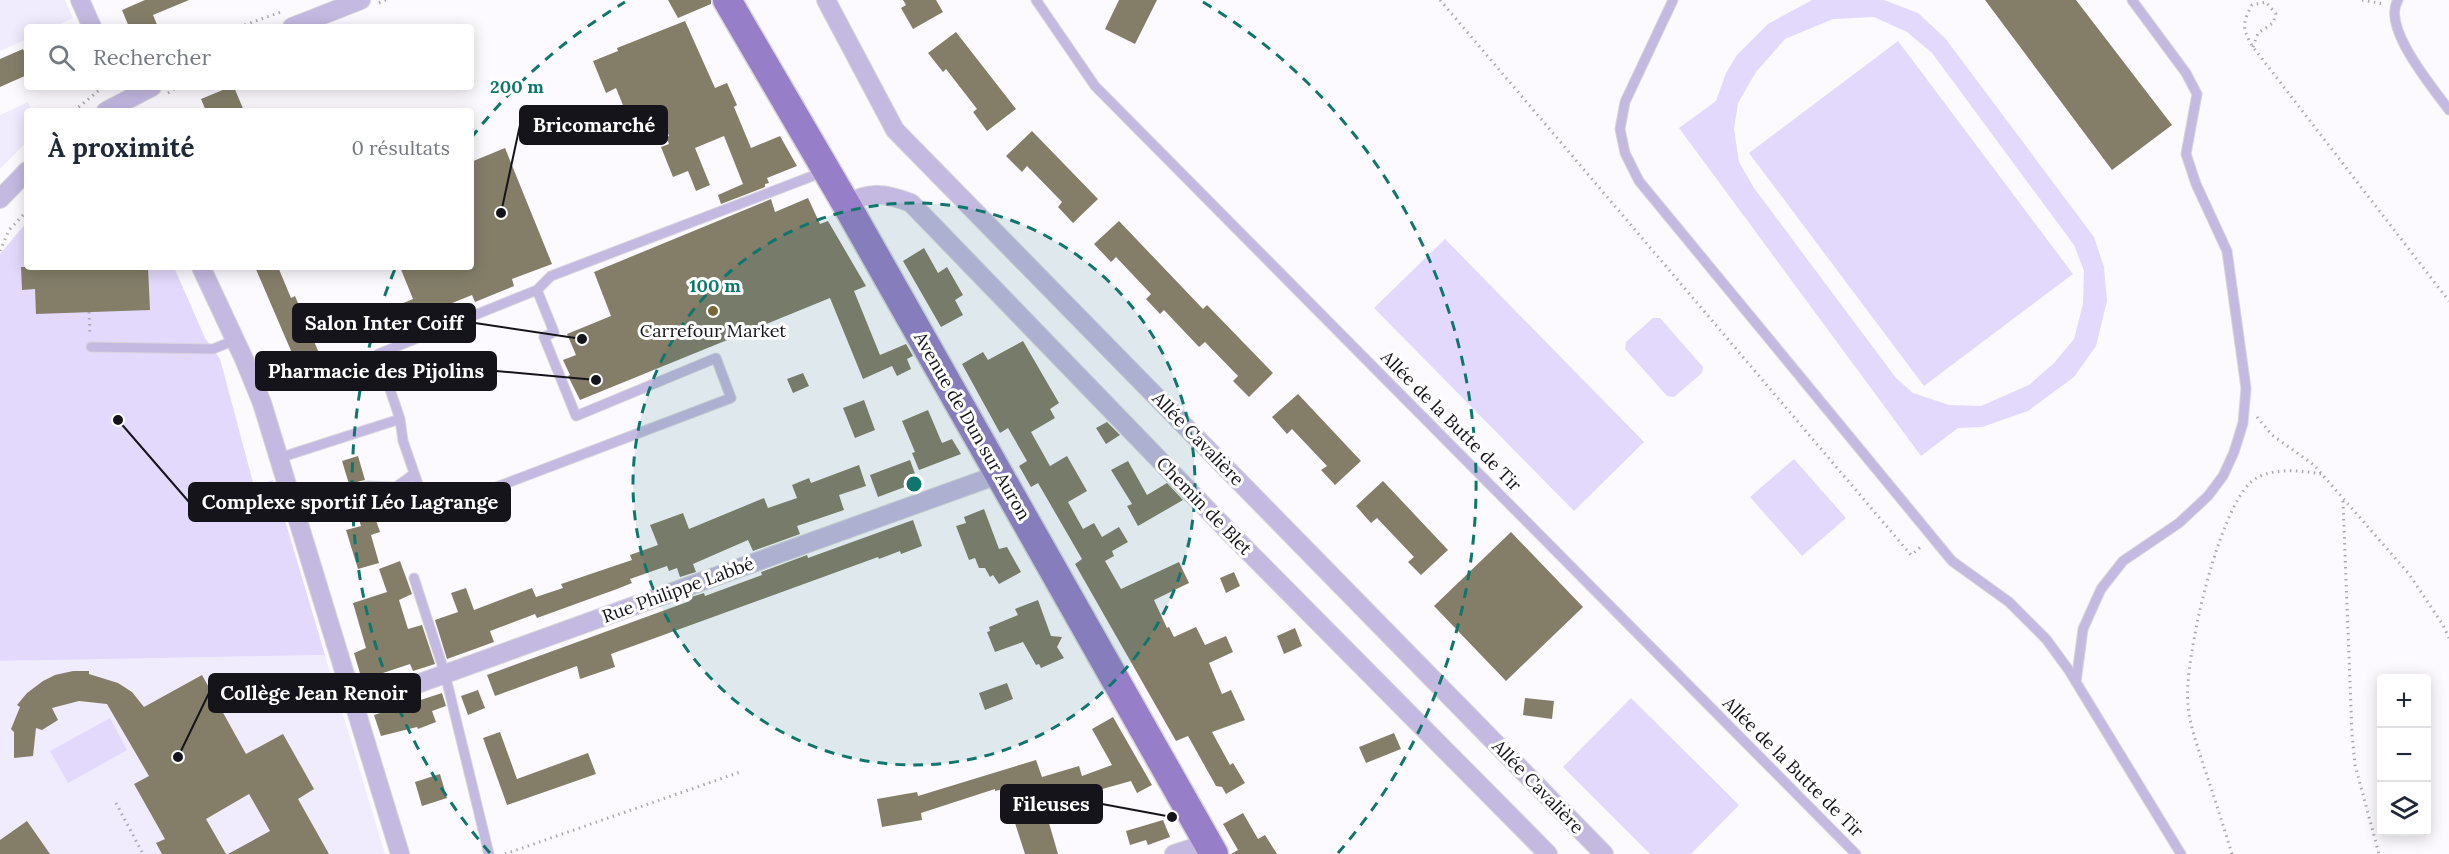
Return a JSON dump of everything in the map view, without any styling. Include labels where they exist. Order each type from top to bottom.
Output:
[{"type":"main road","name":"Avenue de Dun sur Auron","points":[[727,0],[1000,474],[1211,849]]},
{"type":"street","points":[[80,0],[92,24]]},
{"type":"street","points":[[300,24],[361,0]]},
{"type":"street","name":"Allée Cavalière","points":[[826,0],[895,130],[1604,854]]},
{"type":"street","points":[[111,108],[146,90]]},
{"type":"street","points":[[0,199],[24,174]]},
{"type":"street","name":"Chemin de Blet","points":[[846,204],[868,194],[893,196],[910,203],[1224,526],[1548,854]]},
{"type":"street","points":[[202,270],[236,340],[262,403],[400,854]]},
{"type":"street","name":"Rue Philippe Labbé","points":[[356,706],[1000,474]]},
{"type":"street","points":[[1174,854],[1211,849]]},
{"type":"lane","name":"Allée de la Butte de Tir","points":[[1036,0],[1095,86],[1856,854]]},
{"type":"lane","points":[[1673,0],[1625,102],[1620,129],[1624,153],[1639,181],[1932,537],[1963,571],[2009,602],[2031,621],[2046,639],[2076,682],[2181,854]]},
{"type":"lane","points":[[2076,682],[2083,629],[2101,589],[2123,561],[2179,523],[2208,496],[2223,476],[2234,452],[2243,423],[2245,401],[2246,388],[2227,251],[2196,184],[2186,154],[2197,94],[2186,73],[2132,0]]},
{"type":"lane","points":[[2396,3],[2396,24],[2410,56],[2449,110]]},
{"type":"lane","points":[[537,290],[554,332],[544,337],[576,416],[716,357],[731,398],[428,513],[403,441],[400,419],[378,354],[537,290],[551,276],[826,171]]},
{"type":"lane","points":[[90,347],[213,349],[236,340]]},
{"type":"lane","points":[[279,458],[400,419]]},
{"type":"lane","points":[[294,508],[367,486],[396,487],[414,474]]},
{"type":"lane","points":[[414,578],[445,674],[489,854]]},
{"type":"path","points":[[1440,0],[1911,555],[1932,537]]},
{"type":"path","points":[[2362,0],[2396,3]]},
{"type":"path","points":[[2253,48],[2258,33],[2273,23],[2276,14],[2266,2],[2252,5],[2243,20],[2246,35],[2253,48],[2449,301]]},
{"type":"path","points":[[248,24],[282,12]]},
{"type":"path","points":[[78,108],[99,90]]},
{"type":"path","points":[[0,251],[9,230],[24,215]]},
{"type":"path","points":[[89,312],[90,347]]},
{"type":"path","points":[[2245,401],[2272,435],[2314,465],[2409,574],[2443,625],[2449,638]]},
{"type":"path","points":[[2232,854],[2191,728],[2187,705],[2188,676],[2194,635],[2221,537],[2231,508],[2241,493],[2252,480],[2265,474],[2287,471],[2321,474]]},
{"type":"path","points":[[2343,501],[2355,765],[2379,854]]},
{"type":"path","points":[[505,854],[743,771]]},
{"type":"path","points":[[116,803],[143,854]]},
{"type":"shaded area","points":[[0,0],[65,0],[73,18],[60,24],[24,24],[24,40],[0,51]]},
{"type":"shaded area","points":[[1812,0],[1884,0],[1918,13],[1945,38],[2094,237],[2104,267],[2107,301],[2096,346],[2074,377],[2028,411],[1982,427],[1958,428],[1921,456],[1679,128],[1716,101],[1726,73],[1737,55],[1768,24]],"holes":[[[1874,17],[1907,32],[1932,53],[2074,245],[2084,271],[2083,304],[2074,339],[2054,363],[2029,385],[1981,406],[1949,405],[1913,393],[1896,378],[1754,188],[1739,162],[1734,129],[1738,103],[1756,72],[1785,39],[1833,19]]]},
{"type":"shaded area","points":[[1898,41],[2073,274],[1924,386],[1749,153]]},
{"type":"shaded area","points":[[28,102],[31,108],[24,108],[24,145],[0,169],[0,115]]},
{"type":"shaded area","points":[[24,226],[24,270],[175,270],[205,338],[220,359],[254,486],[273,480],[325,655],[0,661],[0,254]]},
{"type":"shaded area","points":[[1445,239],[1644,442],[1574,511],[1374,308]]},
{"type":"shaded area","points":[[1653,318],[1660,318],[1703,367],[1702,373],[1674,397],[1667,396],[1625,349],[1626,342]]},
{"type":"shaded area","points":[[1794,459],[1846,518],[1802,556],[1750,497]]},
{"type":"shaded area","points":[[325,655],[385,854],[0,854],[0,661]]},
{"type":"shaded area","points":[[1631,698],[1739,805],[1691,854],[1650,854],[1563,767]]},
{"type":"shaded area","points":[[110,718],[127,750],[68,783],[50,751]]},
{"type":"building","points":[[145,0],[189,0],[153,15],[157,24],[128,24],[122,10]]},
{"type":"building","points":[[668,0],[711,0],[711,4],[678,18]]},
{"type":"building","points":[[903,0],[936,0],[943,12],[913,29],[901,8],[906,5]]},
{"type":"building","points":[[1119,0],[1157,0],[1135,44],[1105,29]]},
{"type":"building","points":[[1985,0],[2076,0],[2172,125],[2112,170]]},
{"type":"building","points":[[685,21],[715,88],[727,83],[751,148],[780,136],[797,166],[767,178],[769,183],[765,184],[765,187],[721,204],[718,195],[743,184],[724,136],[695,148],[710,185],[696,191],[688,171],[673,177],[661,147],[669,144],[666,137],[669,136],[658,108],[629,120],[616,88],[606,93],[593,61],[618,51],[617,48]]},
{"type":"building","points":[[956,32],[1016,109],[987,131],[973,112],[977,109],[946,69],[943,72],[928,53]]},
{"type":"building","points":[[23,49],[24,76],[0,87],[0,59]]},
{"type":"building","points":[[223,90],[235,90],[243,108],[205,108],[201,99]]},
{"type":"building","points":[[1032,131],[1098,199],[1073,223],[1058,207],[1062,202],[1027,166],[1022,172],[1006,156]]},
{"type":"building","points":[[505,148],[552,264],[512,279],[514,286],[475,302],[472,295],[403,323],[396,306],[413,299],[401,270],[474,270],[474,161]]},
{"type":"building","points":[[808,198],[820,224],[828,221],[866,286],[854,291],[880,355],[906,344],[913,356],[907,359],[911,369],[897,376],[892,366],[863,379],[830,298],[580,400],[563,360],[576,355],[567,334],[611,316],[594,272],[771,199],[775,212]]},
{"type":"building","points":[[1119,221],[1203,309],[1207,305],[1273,373],[1249,397],[1233,381],[1238,376],[1205,342],[1199,347],[1164,310],[1160,314],[1146,299],[1151,294],[1116,257],[1111,262],[1094,244]]},
{"type":"building","points":[[924,248],[938,273],[947,267],[963,295],[955,300],[963,315],[941,327],[903,261]]},
{"type":"building","points":[[21,267],[24,267],[24,270],[148,270],[150,310],[36,314],[35,289],[22,290]]},
{"type":"building","points":[[256,270],[279,270],[291,298],[295,296],[324,365],[301,374]]},
{"type":"building","points":[[1023,341],[1059,403],[1050,409],[1055,418],[1031,432],[1050,466],[1067,456],[1087,491],[1068,502],[1083,529],[1094,523],[1102,537],[1119,527],[1128,542],[1112,551],[1114,556],[1105,561],[1121,589],[1179,562],[1189,583],[1154,600],[1167,628],[1169,627],[1174,637],[1196,627],[1205,645],[1226,636],[1233,652],[1209,663],[1222,694],[1231,690],[1245,720],[1212,732],[1230,765],[1233,763],[1245,783],[1226,794],[1222,787],[1216,786],[1188,736],[1176,741],[1075,564],[1082,559],[1038,483],[1031,487],[1019,466],[1027,461],[1008,428],[1000,433],[962,364],[983,352],[988,360]]},
{"type":"building","points":[[803,373],[809,386],[793,393],[787,379]]},
{"type":"building","points":[[1298,394],[1361,461],[1335,485],[1321,470],[1327,466],[1292,429],[1287,434],[1272,417]]},
{"type":"building","points":[[864,400],[875,430],[855,438],[843,408]]},
{"type":"building","points":[[928,410],[942,443],[952,439],[961,454],[919,470],[912,453],[915,452],[902,421]]},
{"type":"building","points":[[1107,422],[1120,435],[1106,444],[1096,428]]},
{"type":"building","points":[[358,456],[365,480],[349,484],[342,461]]},
{"type":"building","points":[[910,460],[918,482],[878,497],[870,475]]},
{"type":"building","points":[[1128,461],[1147,495],[1167,483],[1183,500],[1138,526],[1127,506],[1132,504],[1111,470]]},
{"type":"building","points":[[859,465],[866,486],[839,495],[844,510],[797,526],[800,534],[753,551],[748,540],[693,564],[696,572],[680,577],[677,568],[669,571],[667,566],[630,579],[632,583],[617,589],[537,618],[535,614],[490,631],[494,642],[447,659],[435,620],[458,612],[451,593],[466,588],[474,610],[532,588],[536,597],[563,588],[561,584],[632,560],[630,555],[658,545],[650,525],[683,513],[689,529],[764,498],[768,508],[797,498],[792,485],[809,478],[811,483]]},
{"type":"building","points":[[1383,481],[1448,550],[1421,575],[1408,562],[1414,557],[1377,518],[1371,523],[1356,506]]},
{"type":"building","points":[[369,493],[380,532],[371,535],[379,563],[358,569],[346,530],[361,526],[352,497]]},
{"type":"building","points":[[984,509],[999,549],[1007,547],[1021,572],[999,584],[993,575],[990,577],[985,568],[979,568],[975,558],[969,560],[956,526],[966,523],[964,517]]},
{"type":"building","points":[[913,520],[922,546],[901,554],[900,551],[879,559],[878,557],[611,654],[615,667],[580,679],[577,666],[495,696],[487,675],[690,601],[688,598],[704,593],[705,596],[807,555],[808,558]]},
{"type":"building","points":[[1511,532],[1583,607],[1506,681],[1434,606]]},
{"type":"building","points":[[400,561],[412,594],[399,600],[408,629],[422,625],[435,664],[413,671],[410,664],[362,680],[354,653],[366,648],[353,603],[387,592],[379,569]]},
{"type":"building","points":[[1234,572],[1240,586],[1226,593],[1220,578]]},
{"type":"building","points":[[1038,600],[1051,636],[1062,637],[1057,647],[1064,658],[1041,668],[1039,664],[1036,665],[1023,642],[995,652],[987,632],[990,631],[989,627],[1018,615],[1015,609]]},
{"type":"building","points":[[1295,628],[1302,646],[1284,654],[1277,636]]},
{"type":"building","points":[[73,671],[89,671],[89,674],[118,683],[132,692],[144,707],[202,675],[246,754],[283,734],[314,789],[298,799],[329,854],[228,854],[270,831],[249,794],[206,819],[226,854],[162,854],[156,843],[165,839],[134,784],[149,776],[107,704],[79,701],[52,708],[58,720],[42,730],[36,728],[33,756],[14,758],[14,732],[11,729],[20,707],[17,705],[27,693],[43,681],[55,675]]},
{"type":"building","points":[[1007,683],[1013,699],[985,710],[979,693]]},
{"type":"building","points":[[478,690],[485,708],[468,715],[461,696]]},
{"type":"building","points":[[442,693],[446,706],[432,711],[436,722],[418,729],[417,727],[381,736],[374,715]]},
{"type":"building","points":[[1525,698],[1554,701],[1552,719],[1523,715]]},
{"type":"building","points":[[1113,717],[1152,785],[1137,793],[1131,781],[1070,798],[1076,814],[1049,823],[1058,854],[1025,854],[1004,789],[995,791],[995,789],[921,813],[922,820],[882,827],[877,799],[917,792],[918,796],[1036,760],[1042,777],[1079,766],[1082,776],[1112,765],[1092,729]]},
{"type":"building","points":[[500,732],[517,779],[588,753],[596,774],[507,805],[483,738]]},
{"type":"building","points":[[1394,733],[1401,749],[1366,763],[1359,747]]},
{"type":"building","points":[[440,774],[447,798],[422,806],[415,782]]},
{"type":"building","points":[[1243,813],[1258,839],[1265,835],[1277,854],[1231,854],[1238,850],[1223,824]]},
{"type":"building","points":[[1163,820],[1170,837],[1148,845],[1146,840],[1130,845],[1126,831]]},
{"type":"building","points":[[27,821],[50,854],[0,854],[0,840]]},
{"type":"place","name":"Bricomarché","points":[[501,213]]},
{"type":"place","name":"Carrefour Market","points":[[713,311]]},
{"type":"place","name":"Salon Inter Coiff","points":[[582,339]]},
{"type":"place","name":"Pharmacie des Pijolins","points":[[596,380]]},
{"type":"place","name":"Complexe sportif Léo Lagrange","points":[[118,420]]},
{"type":"place","name":"Collège Jean Renoir","points":[[178,757]]},
{"type":"place","name":"Fileuses","points":[[1172,817]]}]
